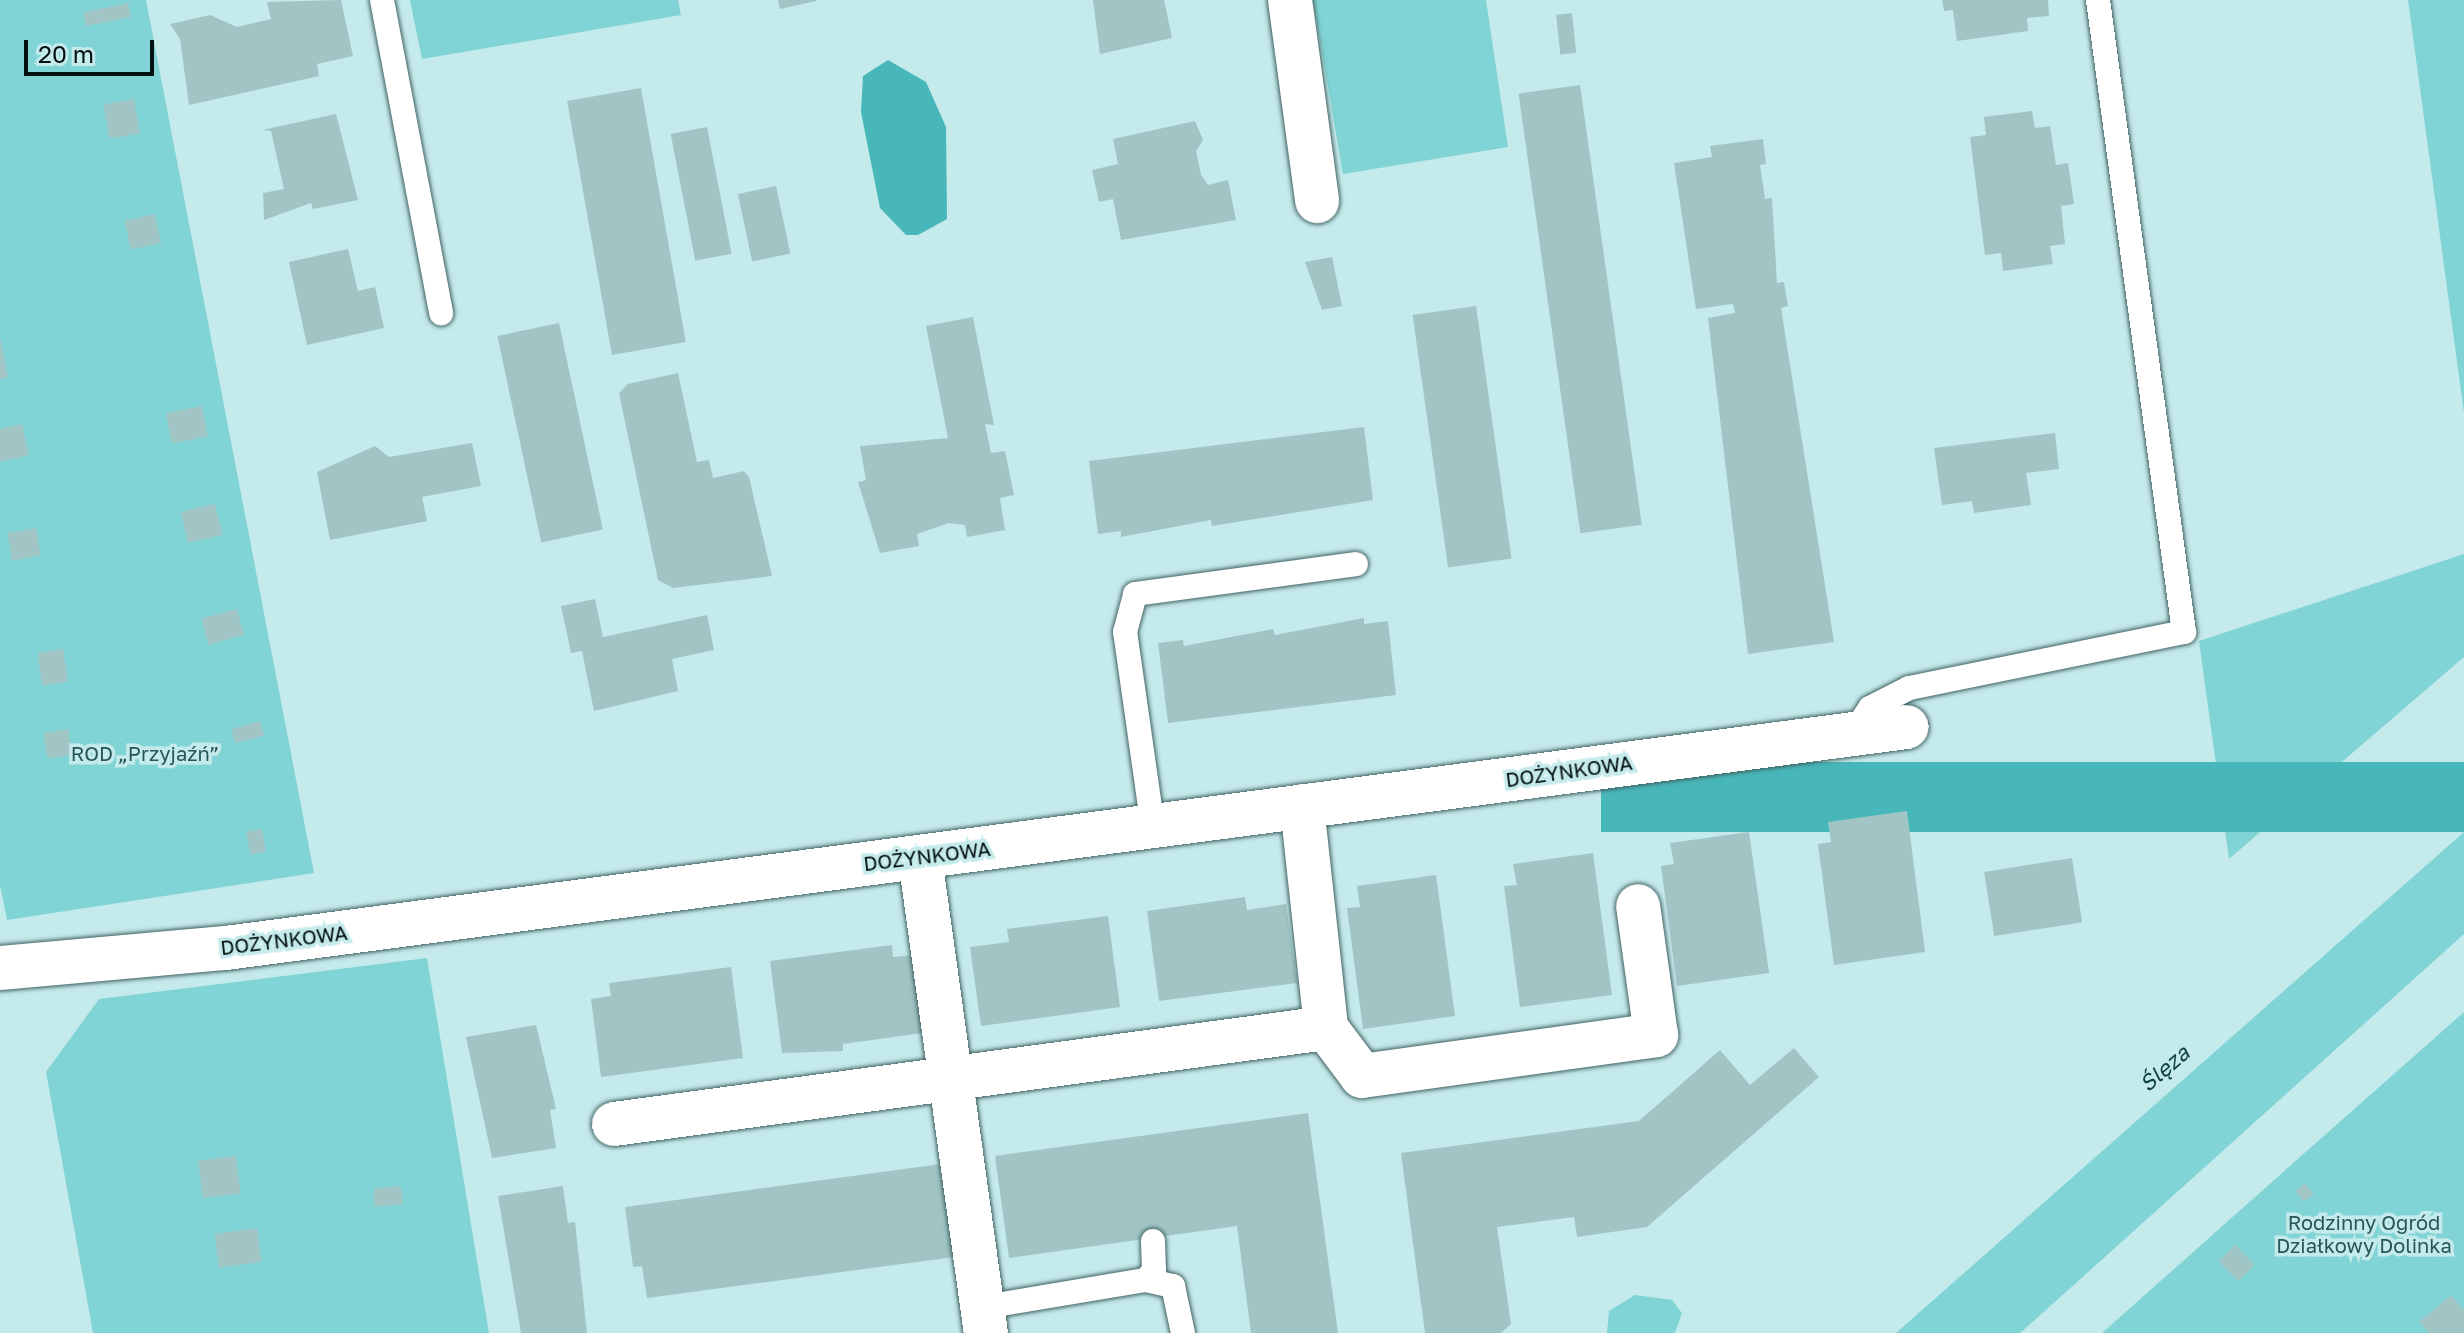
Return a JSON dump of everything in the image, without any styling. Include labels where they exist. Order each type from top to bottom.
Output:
[{"type":"street","points":[[1290,0],[1317,201]]},
{"type":"street","name":"DOŻYNKOWA","points":[[0,968],[226,948],[1907,727]]},
{"type":"street","points":[[1302,806],[1326,1028],[1362,1076],[1656,1035],[1638,906]]},
{"type":"street","points":[[920,858],[954,1081],[985,1320]]},
{"type":"street","points":[[614,1124],[954,1081],[1326,1028]]},
{"type":"lane","points":[[382,0],[441,313]]},
{"type":"lane","points":[[1853,734],[1870,708],[1909,688],[2184,632],[2098,0]]},
{"type":"lane","points":[[1153,828],[1125,632],[1135,594],[1356,564]]},
{"type":"lane","points":[[1146,1280],[1154,1270],[1153,1241]]},
{"type":"lane","points":[[985,1320],[1146,1280],[1173,1286],[1183,1333]]},
{"type":"green space","name":"ROD „Przyjaźń”","points":[[0,0],[146,0],[314,873],[7,920],[0,885]]},
{"type":"green space","points":[[410,0],[678,0],[681,15],[422,59]]},
{"type":"green space","points":[[1313,0],[1486,0],[1508,147],[1343,174]]},
{"type":"green space","points":[[2408,0],[2464,0],[2464,413]]},
{"type":"green space","points":[[2464,554],[2464,657],[2229,859],[2199,641]]},
{"type":"green space","points":[[2464,832],[2464,934],[2020,1333],[1896,1333]]},
{"type":"green space","points":[[427,958],[489,1333],[93,1333],[46,1072],[99,999]]},
{"type":"green space","name":"Rodzinny Ogród Działkowy Dolinka","points":[[2464,1012],[2464,1333],[2102,1333],[2326,1134]]},
{"type":"green space","points":[[1635,1295],[1672,1300],[1682,1313],[1675,1333],[1607,1333],[1609,1311]]},
{"type":"water","points":[[888,60],[926,82],[946,127],[947,219],[918,235],[906,235],[880,208],[861,112],[863,76]]},
{"type":"water","points":[[1601,762],[2464,762],[2464,832],[1601,832]]},
{"type":"building","points":[[341,0],[353,56],[317,64],[319,76],[189,105],[180,39],[170,24],[210,15],[237,27],[271,19],[267,2]]},
{"type":"building","points":[[778,0],[816,0],[816,1],[780,9]]},
{"type":"building","points":[[1093,0],[1164,0],[1172,38],[1100,54]]},
{"type":"building","points":[[1942,0],[2048,0],[2049,16],[2027,18],[2028,31],[1957,41],[1953,10],[1944,11]]},
{"type":"building","points":[[128,3],[131,17],[86,26],[83,13]]},
{"type":"building","points":[[1572,13],[1576,53],[1560,54],[1556,15]]},
{"type":"building","points":[[1580,85],[1642,525],[1580,533],[1519,94]]},
{"type":"building","points":[[641,88],[686,342],[612,355],[567,101]]},
{"type":"building","points":[[134,99],[140,133],[110,139],[103,104]]},
{"type":"building","points":[[2032,111],[2035,128],[2050,126],[2056,165],[2068,163],[2074,204],[2061,206],[2065,244],[2050,246],[2053,264],[2003,271],[2001,253],[1985,255],[1970,137],[1986,135],[1984,117]]},
{"type":"building","points":[[336,114],[358,200],[313,209],[311,203],[264,220],[263,193],[284,189],[271,131],[262,130]]},
{"type":"building","points":[[1195,121],[1203,140],[1196,151],[1201,175],[1208,185],[1228,180],[1236,220],[1121,240],[1113,199],[1099,202],[1092,170],[1118,164],[1113,139]]},
{"type":"building","points":[[707,127],[732,254],[695,261],[671,134]]},
{"type":"building","points":[[1763,139],[1766,164],[1760,165],[1765,199],[1772,198],[1777,283],[1784,282],[1788,306],[1781,308],[1834,642],[1748,654],[1708,318],[1735,313],[1733,304],[1696,309],[1674,163],[1712,157],[1710,146]]},
{"type":"building","points":[[776,186],[790,253],[752,262],[738,194]]},
{"type":"building","points":[[155,214],[161,243],[131,250],[125,220]]},
{"type":"building","points":[[348,249],[358,291],[375,287],[384,328],[307,345],[289,262]]},
{"type":"building","points":[[1332,257],[1342,306],[1322,310],[1305,262]]},
{"type":"building","points":[[1476,306],[1511,559],[1448,567],[1413,315]]},
{"type":"building","points":[[973,317],[994,425],[985,424],[991,453],[1005,451],[1014,495],[1000,498],[1005,530],[967,537],[965,525],[949,523],[917,534],[919,546],[880,553],[858,482],[866,480],[860,446],[948,438],[926,326]]},
{"type":"building","points":[[559,323],[603,529],[541,542],[497,336]]},
{"type":"building","points":[[0,337],[8,377],[0,379]]},
{"type":"building","points":[[678,373],[697,462],[709,460],[713,478],[744,471],[749,477],[772,576],[673,588],[658,580],[619,393],[628,384]]},
{"type":"building","points":[[202,406],[208,436],[172,443],[166,413]]},
{"type":"building","points":[[22,424],[29,455],[0,462],[0,429]]},
{"type":"building","points":[[1364,427],[1373,500],[1212,526],[1211,520],[1121,537],[1121,531],[1098,534],[1089,461]]},
{"type":"building","points":[[2055,433],[2059,469],[2026,473],[2031,505],[1974,513],[1972,501],[1942,505],[1934,448]]},
{"type":"building","points":[[472,443],[481,486],[422,497],[427,521],[330,540],[317,472],[375,446],[389,457]]},
{"type":"building","points":[[215,504],[222,535],[188,543],[181,512]]},
{"type":"building","points":[[36,528],[41,556],[12,561],[7,533]]},
{"type":"building","points":[[595,599],[603,637],[707,615],[714,650],[672,659],[678,691],[594,711],[582,651],[571,653],[561,606]]},
{"type":"building","points":[[237,609],[244,635],[208,645],[201,619]]},
{"type":"building","points":[[1364,618],[1364,624],[1388,621],[1396,695],[1168,723],[1158,643],[1183,640],[1184,646],[1273,629],[1275,635]]},
{"type":"building","points":[[63,649],[68,682],[42,686],[37,653]]},
{"type":"building","points":[[260,721],[264,735],[235,744],[231,729]]},
{"type":"building","points":[[68,729],[72,755],[47,759],[43,733]]},
{"type":"building","points":[[1907,811],[1925,952],[1834,965],[1818,844],[1831,842],[1828,822]]},
{"type":"building","points":[[262,829],[266,852],[250,854],[246,832]]},
{"type":"building","points":[[1749,832],[1769,973],[1677,986],[1661,866],[1674,864],[1670,843]]},
{"type":"building","points":[[1593,853],[1612,995],[1520,1007],[1504,886],[1517,885],[1513,864]]},
{"type":"building","points":[[2072,858],[2082,922],[1994,936],[1984,872]]},
{"type":"building","points":[[1436,875],[1455,1016],[1363,1029],[1347,908],[1360,907],[1357,886]]},
{"type":"building","points":[[1245,897],[1247,910],[1286,904],[1297,983],[1159,1001],[1147,911]]},
{"type":"building","points":[[1108,916],[1120,1007],[981,1026],[970,947],[1009,942],[1007,929]]},
{"type":"building","points":[[892,945],[893,957],[913,955],[923,1033],[843,1044],[843,1051],[782,1053],[770,961]]},
{"type":"building","points":[[731,967],[743,1058],[601,1077],[591,999],[611,996],[609,983]]},
{"type":"building","points":[[536,1025],[556,1109],[550,1110],[556,1148],[492,1158],[466,1037]]},
{"type":"building","points":[[1794,1048],[1819,1077],[1647,1227],[1577,1237],[1574,1217],[1497,1227],[1511,1324],[1501,1333],[1425,1333],[1401,1153],[1639,1121],[1720,1050],[1750,1085]]},
{"type":"building","points":[[1308,1113],[1338,1333],[1251,1333],[1237,1226],[1009,1258],[995,1156]]},
{"type":"building","points":[[236,1156],[241,1194],[203,1198],[198,1161]]},
{"type":"building","points":[[941,1164],[954,1257],[647,1298],[642,1266],[633,1267],[625,1207]]},
{"type":"building","points":[[2305,1183],[2314,1194],[2304,1202],[2295,1191]]},
{"type":"building","points":[[401,1186],[403,1204],[375,1207],[373,1189]]},
{"type":"building","points":[[563,1186],[568,1223],[575,1222],[587,1333],[521,1333],[498,1196]]},
{"type":"building","points":[[257,1228],[262,1262],[219,1268],[214,1234]]},
{"type":"building","points":[[2235,1245],[2255,1265],[2239,1281],[2219,1261]]},
{"type":"building","points":[[2451,1295],[2464,1310],[2464,1333],[2429,1333],[2419,1322]]},
{"type":"water label","name":"Ślęza","points":[[2164,1068]]}]
